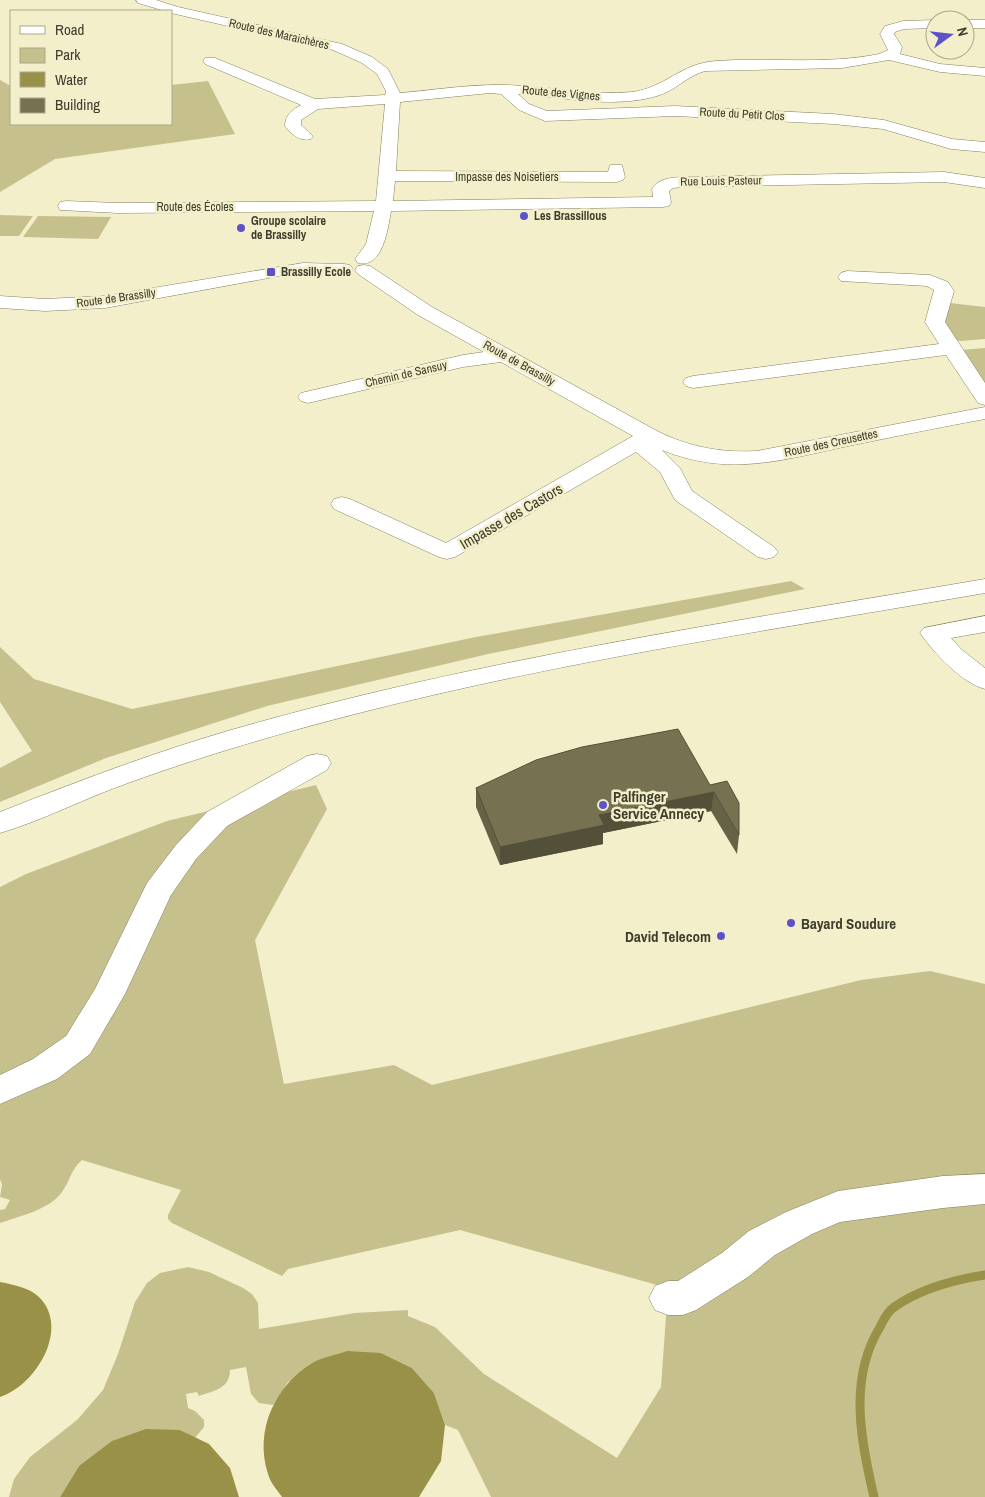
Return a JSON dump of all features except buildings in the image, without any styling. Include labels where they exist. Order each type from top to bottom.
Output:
[{"type":"main road","name":"Route des Maraichères","points":[[143,0],[174,10],[345,50],[367,60],[383,72],[393,91],[392,98]]},
{"type":"main road","points":[[889,56],[895,50],[887,34],[890,29],[903,25],[925,24]]},
{"type":"main road","name":"Route des Vignes","points":[[315,104],[480,89],[507,89],[578,96],[622,97],[653,92],[667,86],[690,71],[708,66],[810,65],[870,60],[889,56],[940,68],[985,72]]},
{"type":"main road","points":[[210,61],[315,104]]},
{"type":"main road","name":"Route du Petit Clos","points":[[507,89],[512,98],[524,107],[546,116],[662,110],[833,119],[884,125],[951,144],[985,148]]},
{"type":"main road","points":[[354,265],[375,245],[384,206],[392,98]]},
{"type":"main road","points":[[305,136],[293,126],[293,119],[298,113],[315,104]]},
{"type":"main road","name":"Impasse des Noisetiers","points":[[387,176],[617,177],[616,168]]},
{"type":"main road","name":"Rue Louis Pasteur","points":[[384,206],[663,202],[660,189],[669,183],[682,182],[944,177],[985,183]]},
{"type":"main road","name":"Route des Écoles","points":[[66,206],[118,208],[384,206]]},
{"type":"main road","name":"Route de Brassilly","points":[[0,302],[45,305],[97,302],[304,268],[354,265],[425,311],[505,355],[643,440],[678,449]]},
{"type":"main road","points":[[847,277],[930,281],[941,286],[945,291],[935,322],[985,399]]},
{"type":"main road","points":[[693,382],[952,348]]},
{"type":"main road","name":"Chemin de Sansuy","points":[[308,397],[462,361],[482,360],[505,355]]},
{"type":"main road","name":"Route des Creusettes","points":[[678,449],[711,457],[731,459],[765,457],[927,423],[985,413]]},
{"type":"main road","points":[[643,440],[648,449],[660,459],[676,479],[678,488],[683,495],[766,552]]},
{"type":"main road","name":"Impasse des Castors","points":[[342,504],[447,552],[643,440]]},
{"type":"main road","points":[[676,479],[718,471],[727,465],[731,459]]},
{"type":"main road","points":[[0,823],[119,776],[218,743],[309,717],[416,690],[640,646],[985,586]]},
{"type":"main road","points":[[985,624],[933,633],[952,655],[985,681]]},
{"type":"main road","points":[[0,1090],[45,1069],[78,1045],[109,994],[158,891],[186,852],[217,818],[317,763]]},
{"type":"main road","points":[[668,1298],[683,1298],[735,1265],[762,1243],[799,1222],[838,1207],[943,1192],[985,1189]]},
{"type":"green space","points":[[0,80],[10,85],[10,125],[172,125],[172,85],[208,81],[235,134],[55,159],[0,192]]},
{"type":"green space","points":[[0,215],[33,216],[19,236],[0,236]]},
{"type":"green space","points":[[38,216],[111,217],[98,239],[23,237]]},
{"type":"green space","points":[[950,303],[985,307],[985,339],[953,340],[941,324]]},
{"type":"green space","points":[[985,348],[985,385],[961,350]]},
{"type":"green space","points":[[791,581],[805,589],[488,654],[267,706],[106,758],[0,802],[0,768],[32,751],[0,702],[0,647],[34,679],[132,709],[476,637]]},
{"type":"green space","points":[[316,785],[327,809],[255,940],[284,1084],[394,1065],[432,1085],[861,980],[930,971],[985,984],[985,1497],[491,1497],[458,1430],[445,1425],[434,1393],[412,1368],[381,1353],[288,1382],[273,1405],[259,1403],[251,1394],[246,1367],[230,1370],[227,1381],[215,1391],[199,1396],[197,1392],[186,1394],[188,1408],[195,1411],[204,1420],[204,1427],[195,1438],[180,1430],[79,1466],[60,1497],[9,1497],[14,1479],[30,1457],[77,1420],[103,1390],[118,1354],[135,1302],[147,1283],[160,1273],[188,1267],[209,1272],[252,1294],[258,1303],[259,1329],[355,1313],[408,1310],[408,1316],[435,1327],[484,1374],[617,1458],[661,1387],[668,1288],[460,1230],[288,1269],[282,1276],[172,1223],[168,1219],[168,1215],[181,1190],[82,1160],[75,1167],[65,1188],[50,1203],[34,1212],[0,1223],[0,1210],[5,1209],[10,1200],[0,1197],[2,1185],[0,1179],[0,887],[26,874],[167,821]]},
{"type":"water","points":[[0,1282],[16,1285],[39,1297],[48,1310],[51,1325],[50,1340],[45,1355],[36,1369],[13,1391],[0,1397]]},
{"type":"water","points":[[347,1351],[381,1353],[412,1368],[434,1393],[445,1425],[441,1461],[419,1497],[282,1497],[270,1480],[264,1457],[264,1441],[266,1425],[271,1410],[279,1396],[288,1383],[314,1362]]},
{"type":"water","points":[[146,1429],[180,1430],[209,1444],[230,1468],[239,1497],[60,1497],[79,1466],[112,1441]]},
{"type":"waterway","points":[[874,1497],[865,1454],[860,1410],[864,1368],[870,1347],[882,1322],[887,1314],[903,1301],[949,1283],[985,1275]]},
{"type":"place","name":"Les Brassillous","points":[[524,216]]},
{"type":"place","name":"Groupe scolaire de Brassilly","points":[[241,228]]},
{"type":"place","name":"Brassilly Ecole","points":[[271,272]]},
{"type":"place","name":"Palfinger Service Annecy","points":[[603,805]]},
{"type":"place","name":"Bayard Soudure","points":[[791,923]]},
{"type":"place","name":"David Telecom","points":[[721,936]]}]
